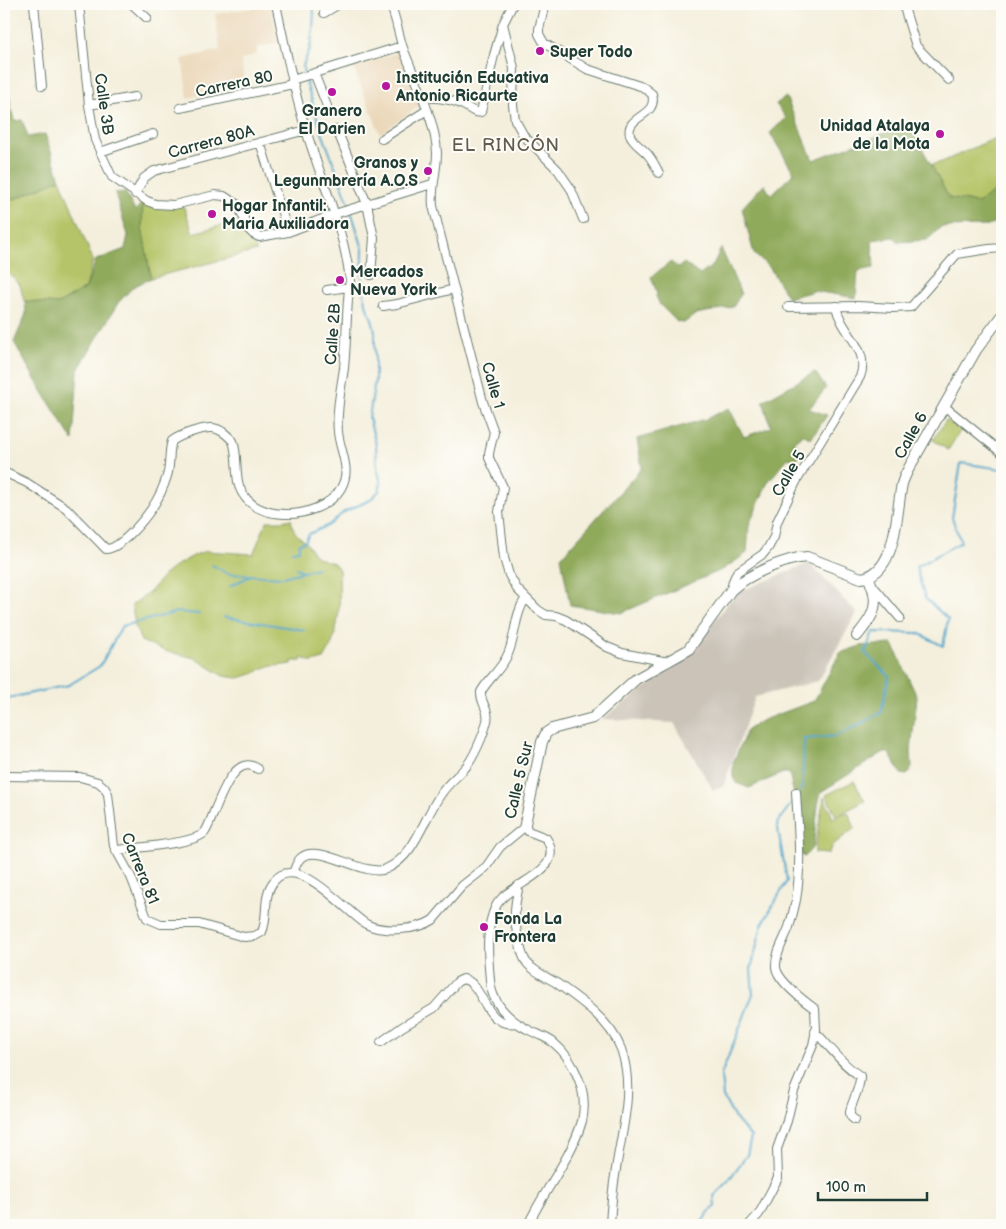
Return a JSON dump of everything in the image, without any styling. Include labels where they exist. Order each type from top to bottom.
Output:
[{"type":"street","points":[[34,4],[42,86]]},
{"type":"street","name":"Calle 3B","points":[[79,4],[92,128],[100,152],[112,177],[135,194],[155,204],[174,204],[215,195],[224,196],[238,205],[249,230],[253,234],[259,236],[288,232]]},
{"type":"street","points":[[132,4],[147,18]]},
{"type":"street","name":"Calle 2B","points":[[4,472],[26,483],[66,508],[106,549],[119,544],[152,508],[168,474],[172,441],[191,432],[212,428],[233,441],[239,485],[246,500],[260,510],[286,514],[301,512],[326,503],[341,488],[346,468],[338,433],[338,410],[344,366],[349,267],[335,214],[306,130],[276,4]]},
{"type":"street","points":[[324,13],[339,4]]},
{"type":"street","name":"Calle 1","points":[[390,4],[402,46],[427,110],[436,149],[432,184],[432,206],[482,402],[494,432],[488,455],[503,487],[499,512],[504,558],[512,582],[524,599],[542,613],[566,620],[617,652],[668,662]]},
{"type":"street","points":[[423,98],[455,101],[478,113],[481,112],[503,24],[513,4]]},
{"type":"street","points":[[545,4],[539,29],[539,34],[544,43],[587,69],[643,87],[652,94],[652,108],[632,125],[630,135],[632,140],[650,157],[659,173]]},
{"type":"street","points":[[903,4],[916,46],[949,80]]},
{"type":"street","points":[[503,24],[514,68],[513,105],[515,120],[524,136],[558,170],[571,189],[583,219]]},
{"type":"street","name":"Carrera 80","points":[[180,108],[295,81],[402,46]]},
{"type":"street","points":[[312,74],[327,106]]},
{"type":"street","points":[[89,105],[135,96]]},
{"type":"street","points":[[382,139],[427,110]]},
{"type":"street","name":"Carrera 80A","points":[[135,194],[149,173],[306,130]]},
{"type":"street","points":[[337,130],[367,204],[374,238],[371,275]]},
{"type":"street","points":[[100,152],[153,134]]},
{"type":"street","points":[[260,142],[288,232],[335,214],[432,184]]},
{"type":"street","points":[[788,307],[911,307],[958,254],[1002,248]]},
{"type":"street","points":[[327,290],[349,287]]},
{"type":"street","points":[[383,306],[397,304],[454,288]]},
{"type":"street","name":"Calle 5","points":[[731,590],[737,572],[763,554],[771,543],[777,522],[796,482],[814,455],[844,401],[855,387],[863,369],[861,351],[846,330],[838,315],[836,306]]},
{"type":"street","name":"Calle 6","points":[[869,580],[883,564],[893,541],[905,475],[976,350],[1002,315]]},
{"type":"street","points":[[944,406],[1002,453]]},
{"type":"street","points":[[731,590],[752,576],[799,557],[807,556],[869,580],[900,618]]},
{"type":"street","points":[[857,636],[874,611],[874,597],[869,580]]},
{"type":"street","name":"Calle 5 Sur","points":[[293,873],[316,883],[368,925],[406,929],[421,926],[433,920],[462,886],[486,866],[500,847],[522,830],[525,824],[542,742],[546,733],[552,729],[593,718],[628,684],[691,647],[731,590]]},
{"type":"street","points":[[293,873],[299,859],[310,854],[339,859],[378,871],[386,869],[394,863],[413,844],[437,800],[447,786],[468,764],[480,739],[488,716],[482,701],[481,692],[508,656],[517,615],[524,599]]},
{"type":"street","points":[[116,850],[159,844],[174,844],[197,838],[205,832],[226,783],[237,770],[250,765],[258,769]]},
{"type":"street","name":"Carrera 81","points":[[4,776],[80,777],[102,784],[108,794],[112,839],[116,850],[131,877],[147,918],[161,924],[199,924],[244,937],[255,936],[262,932],[266,921],[267,897],[270,887],[276,878],[284,874],[293,873]]},
{"type":"street","points":[[749,1225],[759,1214],[777,1183],[779,1172],[777,1149],[787,1121],[796,1084],[813,1045],[815,1032],[815,1008],[804,1001],[780,977],[776,969],[776,959],[789,926],[796,900],[799,862],[796,792]]},
{"type":"street","points":[[525,824],[531,833],[546,838],[550,848],[550,855],[548,863],[543,870],[505,894],[496,906],[490,922],[489,948],[490,980],[493,997],[517,1023],[549,1040],[562,1051],[573,1064],[584,1102],[582,1120],[576,1136],[559,1172],[538,1203],[528,1225]]},
{"type":"street","points":[[519,886],[514,920],[522,955],[526,962],[571,993],[602,1020],[616,1037],[624,1057],[626,1113],[616,1169],[610,1225]]},
{"type":"street","points":[[381,1042],[434,1008],[457,982],[464,979],[471,982],[486,1007],[496,1017],[507,1023],[517,1023]]},
{"type":"street","points":[[815,1032],[826,1042],[841,1061],[860,1076],[858,1092],[849,1111],[855,1120]]},
{"type":"shaded area","points":[[270,5],[279,43],[257,48],[257,54],[241,60],[245,86],[188,98],[182,59],[220,50],[215,14]]},
{"type":"shaded area","name":"Institución Educativa Antonio Ricaurte","points":[[400,52],[419,106],[380,134],[353,66]]},
{"type":"shaded area","points":[[809,563],[857,613],[818,681],[755,697],[723,787],[713,790],[674,723],[602,719],[685,659],[736,593]]},
{"type":"green space","points":[[4,72],[14,121],[22,120],[28,137],[45,134],[60,179],[15,199],[4,199]]},
{"type":"green space","points":[[786,97],[813,160],[909,124],[949,198],[978,203],[1002,187],[1002,220],[988,226],[941,227],[927,240],[898,242],[894,237],[872,240],[874,268],[858,271],[856,298],[814,291],[788,298],[770,268],[754,254],[742,208],[764,184],[771,195],[794,173],[770,133],[786,118],[776,104]]},
{"type":"green space","points":[[1002,135],[1002,187],[978,203],[949,198],[931,165],[942,162]]},
{"type":"green space","points":[[60,179],[93,260],[86,288],[58,304],[24,301],[20,285],[4,268],[4,199],[15,199]]},
{"type":"green space","points":[[125,192],[135,211],[143,202],[142,227],[151,278],[133,287],[118,303],[78,370],[73,441],[14,342],[26,314],[25,301],[58,304],[86,288],[96,260],[125,249],[128,235],[115,193]]},
{"type":"green space","points":[[143,202],[184,207],[193,233],[238,221],[257,251],[151,278],[142,227]]},
{"type":"green space","points":[[721,248],[741,294],[733,307],[696,314],[684,323],[677,322],[660,305],[651,277],[671,262],[678,268],[684,263],[700,275],[713,265]]},
{"type":"green space","points":[[815,372],[826,388],[809,409],[827,415],[811,439],[803,434],[794,441],[802,452],[795,461],[788,458],[768,482],[749,525],[747,553],[724,569],[621,613],[570,605],[561,557],[642,468],[637,439],[706,419],[729,408],[744,437],[771,427],[763,401]]},
{"type":"green space","points":[[946,420],[961,430],[948,450],[933,440]]},
{"type":"green space","points":[[291,519],[296,534],[314,554],[321,559],[333,563],[339,570],[338,616],[334,638],[324,659],[312,662],[302,658],[301,661],[292,661],[292,664],[266,667],[253,674],[238,678],[223,676],[195,658],[165,651],[141,641],[135,626],[132,605],[151,591],[162,577],[177,565],[206,551],[253,554],[267,521]]},
{"type":"green space","points":[[893,644],[917,697],[911,750],[912,767],[907,775],[901,774],[889,753],[884,752],[821,792],[813,847],[804,857],[801,855],[794,793],[789,773],[783,773],[749,788],[736,783],[733,777],[733,763],[747,730],[763,720],[814,701],[840,653],[860,646]]},
{"type":"green space","points":[[854,781],[865,801],[836,816],[826,795]]},
{"type":"green space","points":[[824,797],[833,818],[848,812],[855,828],[833,845],[828,854],[815,853]]},
{"type":"waterway","points":[[304,74],[304,63],[312,37],[314,4]]},
{"type":"waterway","points":[[305,79],[321,130],[350,206]]},
{"type":"waterway","points":[[292,551],[299,550],[299,543],[305,542],[309,534],[329,525],[344,512],[370,500],[379,491],[381,483],[377,468],[376,445],[369,418],[375,380],[375,332],[362,284],[363,249],[351,211]]},
{"type":"waterway","points":[[799,792],[802,788],[804,739],[837,736],[881,713],[889,676],[865,653],[873,632],[918,633],[943,646],[948,619],[925,598],[916,567],[961,542],[952,518],[961,463],[1002,469]]},
{"type":"waterway","points":[[212,565],[228,574],[283,577],[317,568]]},
{"type":"waterway","points":[[296,568],[305,572]]},
{"type":"waterway","points":[[230,586],[250,576]]},
{"type":"waterway","points":[[4,699],[69,685],[100,666],[122,626],[178,612],[199,614]]},
{"type":"waterway","points":[[224,617],[304,630]]},
{"type":"waterway","points":[[700,1225],[708,1213],[715,1207],[714,1196],[725,1185],[747,1155],[751,1137],[734,1117],[723,1097],[721,1075],[753,994],[751,969],[762,925],[787,881],[777,823],[794,800]]},
{"type":"place","name":"Super Todo","points":[[540,51]]},
{"type":"place","name":"Institución Educativa Antonio Ricaurte","points":[[386,86]]},
{"type":"place","name":"Granero El Darien","points":[[332,92]]},
{"type":"place","name":"Unidad Atalaya de la Mota","points":[[940,134]]},
{"type":"place","name":"Granos y Legunmbrería A.O.S","points":[[428,171]]},
{"type":"place","name":"Hogar Infantil: Maria Auxiliadora","points":[[212,214]]},
{"type":"place","name":"Mercados Nueva Yorik","points":[[340,280]]},
{"type":"place","name":"Fonda La Frontera","points":[[484,927]]},
{"type":"district","name":"EL RINCÓN","points":[[506,145]]}]
